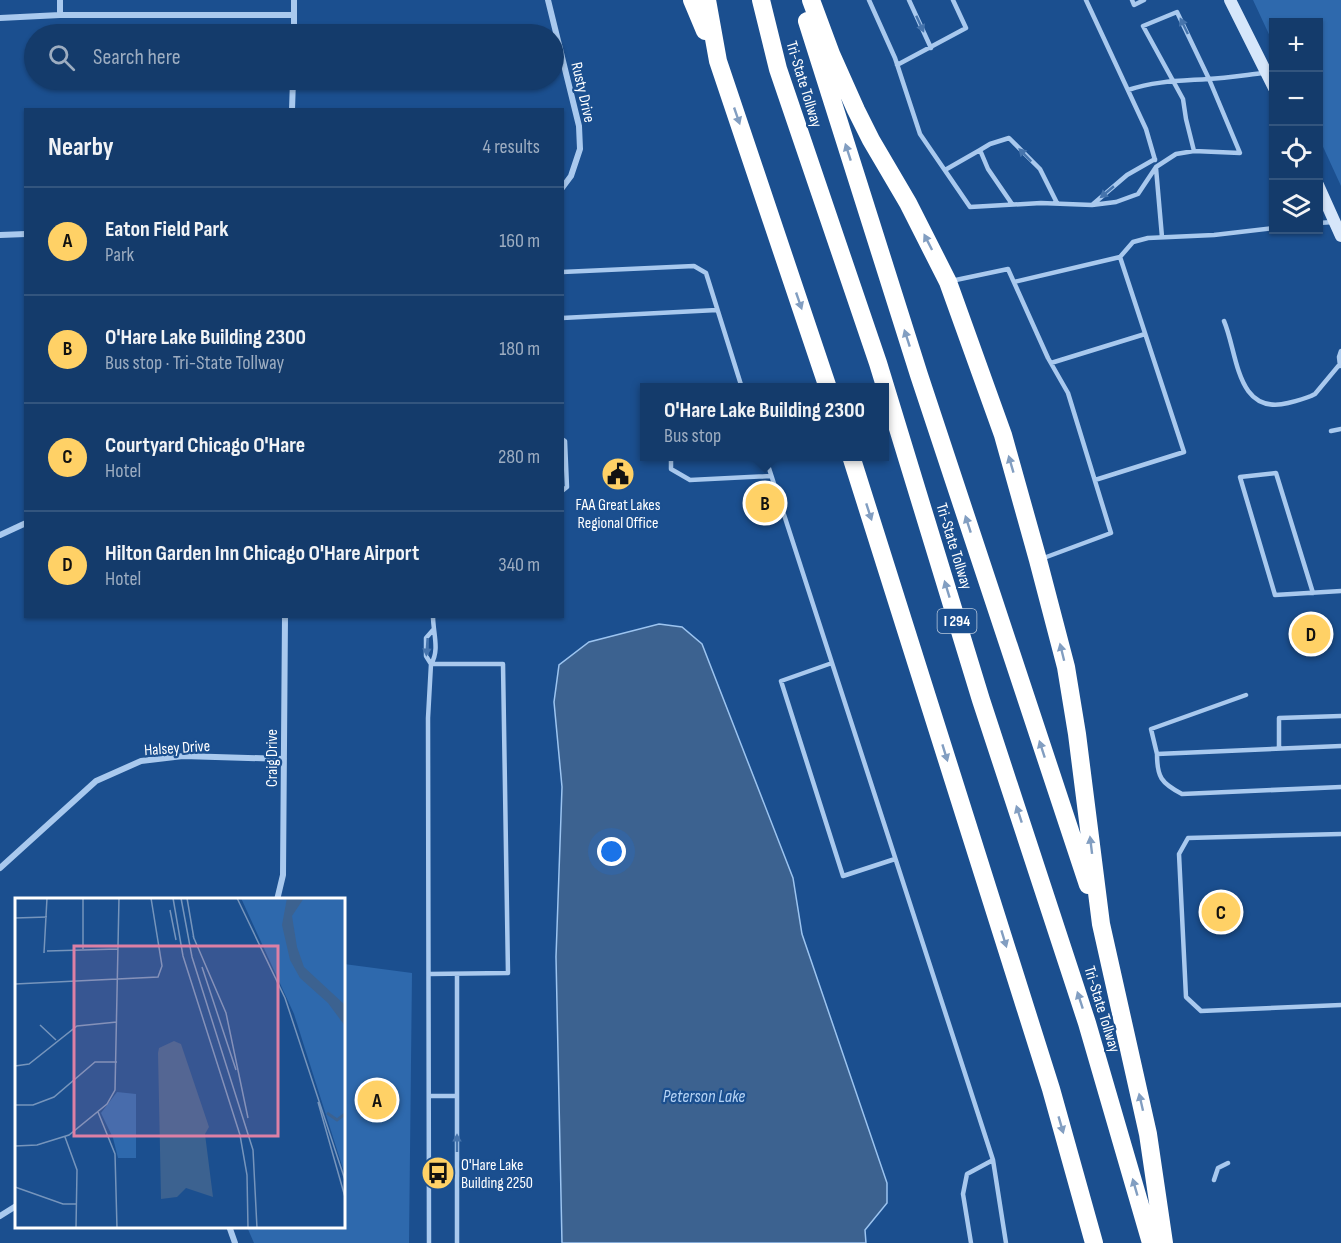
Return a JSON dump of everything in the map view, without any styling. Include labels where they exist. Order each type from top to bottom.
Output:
[{"type":"highway","points":[[692,0],[718,61],[827,383]]},
{"type":"highway","points":[[707,0],[718,61]]},
{"type":"highway","name":"Tri-State Tollway","points":[[761,0],[778,69],[884,383]]},
{"type":"highway","points":[[800,0],[933,419],[1101,924]]},
{"type":"highway","points":[[811,0],[831,54],[856,110],[908,203],[948,282],[1003,435],[1066,667],[1101,924],[1148,1134],[1164,1243]]},
{"type":"highway","name":"Tri-State Tollway","points":[[889,399],[981,700],[1087,1023],[1151,1243]]},
{"type":"highway","points":[[853,461],[1051,1089],[1094,1243]]},
{"type":"main road","points":[[1230,0],[1269,79]]},
{"type":"main road","points":[[1323,196],[1341,236]]},
{"type":"street","points":[[60,0],[60,15]]},
{"type":"street","points":[[294,0],[294,24]]},
{"type":"street","name":"Rusty Drive","points":[[548,0],[554,24]]},
{"type":"street","points":[[0,18],[60,15],[294,15]]},
{"type":"street","name":"Rusty Drive","points":[[564,65],[579,126],[580,149],[571,177],[564,186]]},
{"type":"street","points":[[292,108],[293,90]]},
{"type":"street","points":[[0,235],[24,234]]},
{"type":"street","points":[[0,535],[24,524]]},
{"type":"street","name":"Craig Drive","points":[[277,898],[283,875],[285,618]]},
{"type":"street","name":"Halsey Drive","points":[[0,868],[96,781],[141,761],[183,756],[284,759]]},
{"type":"street","points":[[0,1216],[15,1207]]},
{"type":"street","points":[[229,1228],[235,1243]]},
{"type":"lane","points":[[869,0],[897,65],[920,134],[970,207],[1057,203],[1092,205],[1116,202],[1138,194],[1156,167],[1176,154],[1194,151],[1240,153],[1209,79],[1177,12],[1143,26],[1183,99],[1194,151]]},
{"type":"lane","points":[[909,0],[931,48]]},
{"type":"lane","points":[[897,65],[966,28],[953,0]]},
{"type":"lane","points":[[1086,0],[1146,129],[1155,159],[1162,237]]},
{"type":"lane","points":[[1131,0],[1134,5],[1144,0]]},
{"type":"lane","points":[[1128,90],[1146,84],[1266,73]]},
{"type":"lane","points":[[945,170],[990,144],[1008,138],[1040,170],[1057,203]]},
{"type":"lane","points":[[980,150],[988,170],[1012,204]]},
{"type":"lane","points":[[1092,205],[1127,175],[1155,159]]},
{"type":"lane","points":[[1323,223],[1335,222]]},
{"type":"lane","points":[[1014,282],[1120,257],[1133,242],[1148,238],[1214,235],[1269,229]]},
{"type":"lane","points":[[1095,480],[1184,452],[1120,257]]},
{"type":"lane","points":[[564,272],[694,266],[706,273],[741,383]]},
{"type":"lane","points":[[948,282],[1008,268],[1051,363],[1068,393],[1111,532],[1038,560]]},
{"type":"lane","points":[[564,318],[717,310]]},
{"type":"lane","points":[[1224,321],[1244,384],[1251,396],[1261,403],[1278,405],[1315,394],[1340,366],[1341,351]]},
{"type":"lane","points":[[1051,363],[1145,334]]},
{"type":"lane","points":[[1331,431],[1341,429]]},
{"type":"lane","points":[[564,440],[567,487],[564,489]]},
{"type":"lane","points":[[670,461],[671,469],[690,480],[771,476]]},
{"type":"lane","points":[[766,461],[993,1160],[1006,1243]]},
{"type":"lane","points":[[1313,592],[1276,473],[1240,477],[1275,595],[1341,591]]},
{"type":"lane","points":[[429,1243],[428,718],[431,664],[435,657],[436,639],[433,618]]},
{"type":"lane","points":[[431,664],[426,656],[426,638],[433,630]]},
{"type":"lane","points":[[832,663],[781,681],[840,867],[843,876],[895,859]]},
{"type":"lane","points":[[429,974],[508,973],[503,664],[431,664]]},
{"type":"lane","points":[[1246,695],[1151,729],[1157,754],[1157,772],[1169,787],[1182,794],[1341,787]]},
{"type":"lane","points":[[1279,748],[1279,718],[1341,716]]},
{"type":"lane","points":[[1157,754],[1341,746]]},
{"type":"lane","points":[[1341,834],[1188,838],[1179,854],[1186,997],[1201,1011],[1341,1005]]},
{"type":"lane","points":[[457,974],[457,1243]]},
{"type":"lane","points":[[429,1096],[457,1096]]},
{"type":"lane","points":[[971,1243],[963,1194],[967,1174],[993,1160]]},
{"type":"lane","points":[[1214,1180],[1218,1168],[1228,1163]]},
{"type":"shaded area","points":[[1253,0],[1341,0],[1341,186],[1323,147],[1323,18],[1269,18],[1269,34]]},
{"type":"shaded area","points":[[345,964],[412,973],[409,1243],[254,1243],[247,1228],[345,1228]]},
{"type":"water","name":"Peterson Lake","points":[[659,624],[682,627],[702,644],[793,878],[802,934],[887,1183],[887,1203],[865,1230],[866,1243],[562,1243],[556,957],[562,787],[554,702],[559,665],[589,642]]},
{"type":"place","name":"FAA Great Lakes Regional Office","points":[[618,474]]},
{"type":"place","name":"O'Hare Lake Building 2300","points":[[765,503]]},
{"type":"place","name":"Hilton Garden Inn Chicago O'Hare Airport","points":[[1311,634]]},
{"type":"place","name":"Courtyard Chicago O'Hare","points":[[1221,912]]},
{"type":"place","name":"Eaton Field Park","points":[[377,1100]]},
{"type":"place","name":"O'Hare Lake Building 2250","points":[[438,1173]]}]
